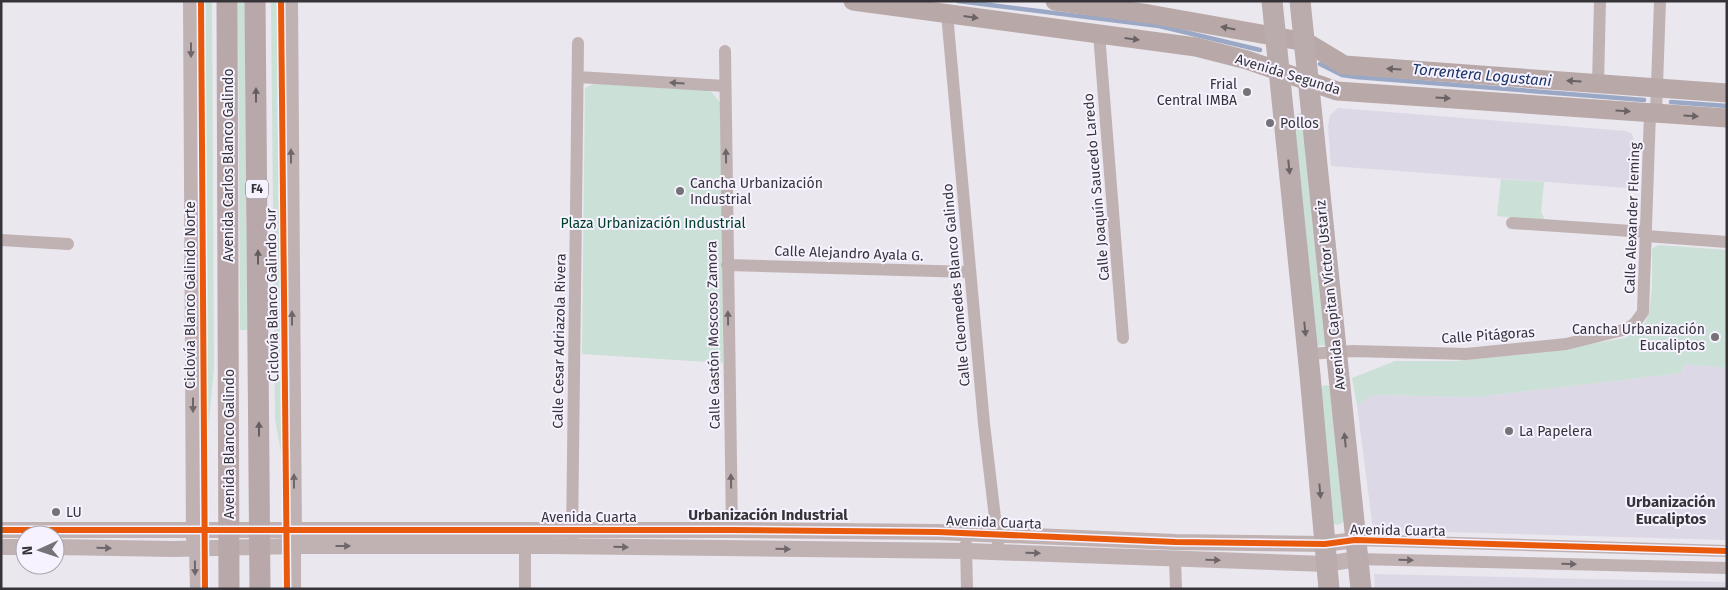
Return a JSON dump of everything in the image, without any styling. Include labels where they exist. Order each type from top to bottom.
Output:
[{"type":"highway","name":"Avenida Carlos Blanco Galindo","points":[[227,1],[229,329]]},
{"type":"highway","name":"Avenida Carlos Blanco Galindo","points":[[255,1],[260,539]]},
{"type":"highway","name":"Avenida Blanco Galindo","points":[[229,329],[229,589]]},
{"type":"highway","name":"F4","points":[[260,539],[260,589]]},
{"type":"main road","name":"Avenida Segunda","points":[[853,1],[1196,47],[1247,60],[1337,91],[1727,118]]},
{"type":"main road","name":"Avenida Segunda","points":[[1066,2],[1150,14],[1306,42],[1344,65],[1727,92]]},
{"type":"main road","name":"Avenida Capitan Víctor Ustariz","points":[[1272,4],[1308,354],[1329,589]]},
{"type":"main road","points":[[1272,4],[1278,11],[1286,14],[1294,13],[1301,4]]},
{"type":"main road","name":"Avenida Capitan Víctor Ustariz","points":[[1301,4],[1361,589]]},
{"type":"main road","points":[[1284,119],[1294,107],[1306,110],[1312,118]]},
{"type":"street","points":[[190,1],[194,548],[196,589]]},
{"type":"street","points":[[290,1],[295,589]]},
{"type":"street","points":[[1598,83],[1600,1]]},
{"type":"street","name":"Calle Alexander Fleming","points":[[1635,322],[1643,312],[1653,113],[1657,88],[1660,1]]},
{"type":"street","name":"Calle Cleomedes Blanco Galindo","points":[[946,14],[984,424],[999,552]]},
{"type":"street","name":"Calle Joaquín Saucedo Laredo","points":[[1098,34],[1123,338]]},
{"type":"street","name":"Calle Cesar Adriazola Rivera","points":[[572,546],[578,43]]},
{"type":"street","name":"Calle Gastón Moscoso Zamora","points":[[726,51],[727,265],[732,530]]},
{"type":"street","points":[[578,77],[725,86]]},
{"type":"street","points":[[1512,223],[1727,242]]},
{"type":"street","points":[[1,240],[68,244]]},
{"type":"street","name":"Calle Alejandro Ayala G.","points":[[727,265],[970,272]]},
{"type":"street","name":"Calle Pitágoras","points":[[1308,354],[1353,351],[1466,354],[1566,344],[1616,333],[1627,329],[1635,322]]},
{"type":"street","name":"Avenida Cuarta","points":[[260,539],[294,530],[572,529],[966,533],[1175,542],[1326,554]]},
{"type":"street","points":[[1,530],[194,530],[229,539],[260,539]]},
{"type":"street","points":[[966,533],[968,589]]},
{"type":"street","points":[[65,547],[194,548],[229,539]]},
{"type":"street","name":"Avenida Cuarta","points":[[260,539],[295,546],[572,546],[966,551],[1175,559],[1326,554],[1356,550],[1598,548],[1727,551]]},
{"type":"street","points":[[1,546],[15,547]]},
{"type":"street","points":[[525,546],[525,589]]},
{"type":"street","points":[[1598,548],[1598,565]]},
{"type":"street","name":"Avenida Cuarta","points":[[1356,550],[1598,565],[1727,568]]},
{"type":"street","points":[[1175,559],[1176,589]]},
{"type":"shaded area","points":[[1338,108],[1626,131],[1632,134],[1636,146],[1633,190],[1627,188],[1331,166],[1328,126],[1330,115]]},
{"type":"shaded area","name":"La Papelera","points":[[1683,364],[1727,368],[1727,540],[1373,530],[1357,405],[1373,395],[1476,397],[1682,373]]},
{"type":"shaded area","points":[[1374,574],[1727,582],[1727,589],[1375,589]]},
{"type":"green space","points":[[203,1],[212,1],[214,368],[206,452]]},
{"type":"green space","points":[[238,1],[245,1],[247,330],[240,330]]},
{"type":"green space","points":[[271,1],[280,1],[283,463],[275,419]]},
{"type":"green space","name":"Plaza Urbanización Industrial","points":[[594,84],[710,90],[722,105],[723,363],[582,354],[585,88]]},
{"type":"green space","points":[[1303,114],[1328,340],[1325,345],[1317,346],[1293,120],[1295,115]]},
{"type":"green space","points":[[1501,179],[1544,182],[1541,212],[1545,220],[1497,216]]},
{"type":"green space","points":[[1658,245],[1727,250],[1727,368],[1683,364],[1682,373],[1476,397],[1373,395],[1357,405],[1352,378],[1395,361],[1456,361],[1550,351],[1625,338],[1640,329],[1647,318],[1652,288],[1652,249]]},
{"type":"green space","points":[[1325,385],[1333,390],[1345,520],[1338,525],[1333,524],[1321,387]]},
{"type":"waterway","name":"Torrentera Logustani","points":[[958,1],[1159,26],[1260,50]]},
{"type":"waterway","name":"Torrentera Logustani","points":[[1320,64],[1342,75],[1356,77],[1644,100]]},
{"type":"waterway","name":"Torrentera Logustani","points":[[1671,102],[1727,106]]},
{"type":"cycle path","name":"Ciclovía Blanco Galindo Norte","points":[[201,1],[205,589]]},
{"type":"cycle path","name":"Ciclovía Blanco Galindo Sur","points":[[281,1],[287,589]]},
{"type":"cycle path","points":[[1,530],[732,530],[938,532],[1175,542],[1325,544],[1355,540],[1727,551]]},
{"type":"place","name":"Frial Central IMBA","points":[[1247,92]]},
{"type":"place","name":"Pollos","points":[[1270,123]]},
{"type":"place","name":"Cancha Urbanización Industrial","points":[[680,191]]},
{"type":"place","name":"Cancha Urbanización Eucaliptos","points":[[1715,337]]},
{"type":"place","name":"La Papelera","points":[[1509,431]]},
{"type":"place","name":"LU","points":[[56,512]]},
{"type":"district","name":"Urbanización Eucaliptos","points":[[1671,510]]},
{"type":"district","name":"Urbanización Industrial","points":[[768,515]]}]
